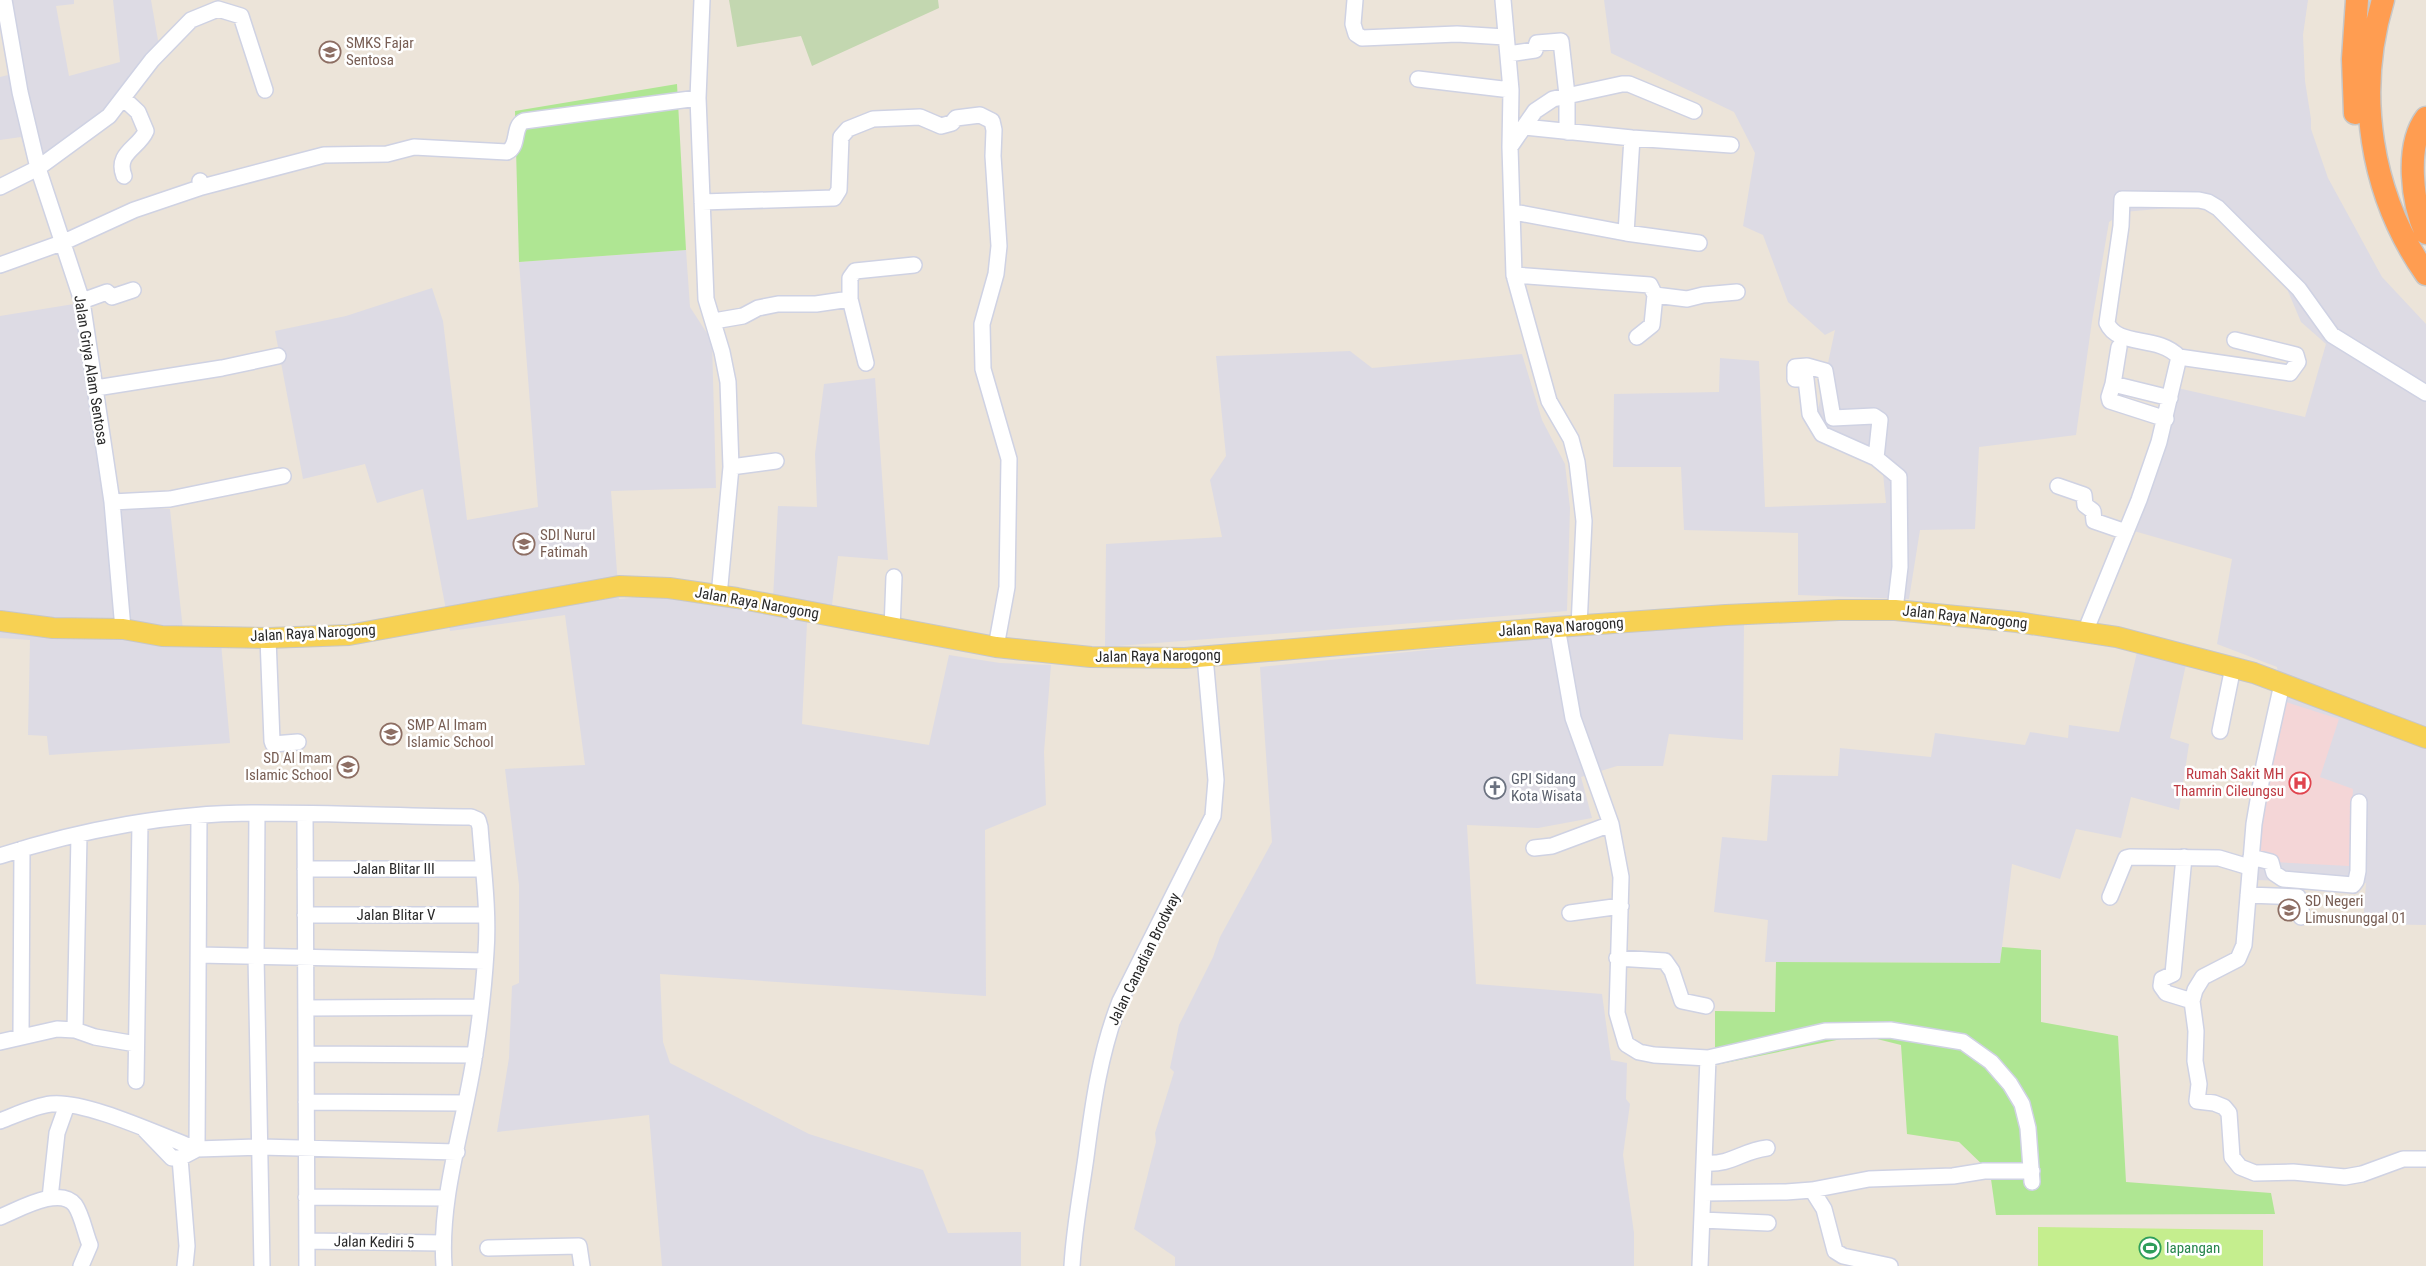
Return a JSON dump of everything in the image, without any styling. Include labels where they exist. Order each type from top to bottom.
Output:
[{"type":"highway","points":[[2357,0],[2353,59],[2355,114],[2366,162],[2413,255],[2426,274]]},
{"type":"highway","points":[[2383,0],[2381,32],[2384,69],[2384,113],[2391,165],[2405,206],[2426,248]]},
{"type":"highway","points":[[2392,212],[2377,168],[2369,114],[2370,68],[2381,32],[2398,0]]},
{"type":"highway","points":[[2426,118],[2421,125],[2414,157],[2414,193],[2426,233]]},
{"type":"main road","name":"Jalan Raya Narogong","points":[[0,621],[53,628],[123,630],[162,636],[268,638],[349,635],[619,586],[669,588],[719,596],[996,647],[1091,657],[1206,657],[1558,627],[1794,612],[1895,610],[1987,619],[2116,637],[2233,668],[2282,684],[2426,738]]},
{"type":"main road","name":"Jalan Raya Narogong","points":[[2314,697],[2426,752]]},
{"type":"street","name":"Jalan Griya Alam Sentosa","points":[[4,0],[20,92],[38,168],[82,301],[112,502],[123,630]]},
{"type":"street","points":[[702,0],[698,98],[706,299],[714,321],[728,382],[731,467],[719,596]]},
{"type":"street","points":[[1355,0],[1353,24],[1356,34],[1362,38],[1457,34],[1505,37]]},
{"type":"street","points":[[1503,0],[1505,37],[1512,90],[1510,147],[1514,212],[1514,276],[1549,401],[1571,439],[1577,462],[1584,521],[1578,626]]},
{"type":"street","points":[[0,187],[38,168],[104,120],[152,60],[188,22],[218,9],[241,16],[265,90]]},
{"type":"street","points":[[1508,54],[1535,50],[1537,43],[1561,41],[1567,95],[1567,132]]},
{"type":"street","points":[[1418,79],[1512,90]]},
{"type":"street","points":[[1510,147],[1535,111],[1552,99],[1567,95],[1629,84],[1694,111]]},
{"type":"street","points":[[123,98],[138,112],[146,131],[130,148],[122,162],[124,176]]},
{"type":"street","points":[[0,265],[64,242],[134,210],[201,184],[324,154],[387,154],[414,147],[507,152],[513,148],[518,126],[524,121],[698,98]]},
{"type":"street","points":[[702,202],[834,198],[839,190],[841,137],[848,129],[873,119],[920,117],[941,126],[952,123],[956,118],[980,115],[992,121],[999,246],[996,274],[982,324],[982,369],[1010,459],[1007,586],[996,647]]},
{"type":"street","points":[[1524,127],[1632,138],[1731,145]]},
{"type":"street","points":[[1626,233],[1632,138]]},
{"type":"street","points":[[2235,340],[2296,355],[2298,362],[2290,373],[2179,357],[2173,350],[2159,344],[2120,337],[2111,332],[2107,323],[2121,226],[2122,199],[2199,200],[2218,208],[2298,289],[2332,335],[2426,392]]},
{"type":"street","points":[[1514,212],[1626,233],[1699,243]]},
{"type":"street","points":[[866,363],[850,298],[850,278],[855,271],[914,265]]},
{"type":"street","points":[[1514,276],[1614,284],[1647,284],[1654,290],[1656,295],[1652,325],[1637,337]]},
{"type":"street","points":[[82,301],[107,292],[112,297],[133,290]]},
{"type":"street","points":[[1656,295],[1687,299],[1703,295],[1737,292]]},
{"type":"street","points":[[714,321],[743,316],[758,308],[778,304],[816,304],[850,298]]},
{"type":"street","points":[[2119,347],[2109,397],[2110,401],[2166,419]]},
{"type":"street","points":[[96,388],[222,368],[278,356]]},
{"type":"street","points":[[2085,632],[2160,442],[2179,357]]},
{"type":"street","points":[[1876,458],[1880,420],[1874,416],[1833,418],[1825,371],[1796,366],[1794,379],[1806,379],[1810,414],[1822,434],[1876,458],[1899,477],[1900,567],[1895,610]]},
{"type":"street","points":[[2113,384],[2170,398]]},
{"type":"street","points":[[731,467],[776,461]]},
{"type":"street","points":[[112,502],[170,499],[283,476]]},
{"type":"street","points":[[2058,486],[2084,495],[2086,506],[2093,511],[2093,520],[2126,532]]},
{"type":"street","points":[[892,629],[894,577]]},
{"type":"street","points":[[1558,627],[1573,718],[1611,824],[1621,877],[1617,958],[1617,1012],[1626,1044],[1639,1052],[1647,1054],[1708,1058],[1825,1031],[1890,1030],[1964,1042],[1990,1062],[2010,1084],[2022,1104],[2028,1128],[2032,1177],[1984,1171],[1954,1176],[1869,1178],[1812,1190],[1703,1193]]},
{"type":"street","points":[[268,638],[272,741],[274,744],[298,742]]},
{"type":"street","name":"Jalan Canadian Brodway","points":[[1072,1266],[1074,1229],[1091,1113],[1108,1030],[1120,1001],[1214,816],[1216,780],[1206,657]]},
{"type":"street","points":[[2220,731],[2233,668]]},
{"type":"street","points":[[2282,684],[2264,765],[2250,862],[2244,945],[2238,960],[2203,977],[2195,990],[2192,1001],[2196,1031],[2195,1061],[2199,1084],[2198,1101],[2224,1106],[2229,1113],[2232,1157],[2240,1167],[2255,1174],[2293,1172],[2345,1176],[2362,1174],[2403,1159],[2426,1159]]},
{"type":"street","points":[[2110,897],[2126,858],[2184,857],[2271,862],[2274,873],[2283,879],[2353,885],[2356,882],[2358,871],[2359,802]]},
{"type":"street","points":[[258,813],[256,956],[262,1266]]},
{"type":"street","points":[[0,856],[114,826],[199,816],[258,813],[471,817],[478,820],[486,915],[485,961],[475,1055],[448,1198],[442,1243],[444,1266]]},
{"type":"street","points":[[305,815],[307,1266]]},
{"type":"street","points":[[197,1150],[199,816]]},
{"type":"street","points":[[136,1082],[140,824]]},
{"type":"street","points":[[1534,848],[1552,846],[1611,824]]},
{"type":"street","points":[[75,1030],[79,836]]},
{"type":"street","points":[[21,1036],[22,849]]},
{"type":"street","points":[[2184,857],[2173,974],[2162,978],[2161,986],[2166,993],[2192,1001]]},
{"type":"street","name":"Jalan Blitar III","points":[[305,869],[483,869]]},
{"type":"street","points":[[2248,895],[2298,897],[2301,902],[2301,917]]},
{"type":"street","points":[[1570,913],[1621,906]]},
{"type":"street","name":"Jalan Blitar V","points":[[305,914],[486,915]]},
{"type":"street","points":[[199,955],[485,961]]},
{"type":"street","points":[[1617,958],[1665,961],[1672,971],[1682,1002],[1706,1006]]},
{"type":"street","points":[[306,1008],[480,1007]]},
{"type":"street","points":[[0,1042],[57,1029],[75,1030],[95,1037],[136,1044]]},
{"type":"street","points":[[306,1054],[475,1055]]},
{"type":"street","points":[[1700,1266],[1708,1058]]},
{"type":"street","points":[[306,1102],[465,1103]]},
{"type":"street","points":[[0,1121],[49,1104],[67,1105],[90,1109],[197,1150]]},
{"type":"street","points":[[50,1198],[58,1134],[67,1105]]},
{"type":"street","points":[[145,1130],[172,1158],[180,1158],[197,1150],[260,1147],[306,1150],[457,1152]]},
{"type":"street","points":[[1704,1163],[1732,1161],[1755,1149],[1767,1148]]},
{"type":"street","points":[[180,1158],[187,1246],[185,1266]]},
{"type":"street","points":[[1812,1190],[1824,1209],[1831,1242],[1835,1251],[1843,1256],[1890,1266]]},
{"type":"street","points":[[0,1218],[50,1198],[60,1196],[75,1206],[90,1245],[81,1266]]},
{"type":"street","points":[[306,1197],[448,1198]]},
{"type":"street","points":[[1702,1220],[1768,1223]]},
{"type":"street","name":"Jalan Kediri 5","points":[[306,1241],[442,1243]]},
{"type":"street","points":[[488,1248],[579,1246],[582,1266]]},
{"type":"shaded area","points":[[10,0],[74,0],[74,4],[56,6],[69,76],[120,62],[113,0],[151,0],[159,46],[111,119],[32,176],[21,137],[0,140],[0,77],[20,72]]},
{"type":"shaded area","points":[[1604,0],[2308,0],[2303,35],[2305,81],[2311,129],[2328,178],[2382,277],[2426,324],[2426,925],[2363,924],[2366,883],[2254,880],[2278,676],[2277,667],[2217,644],[2232,559],[2120,527],[2159,438],[2169,386],[2305,417],[2326,344],[2301,322],[2285,284],[2221,217],[2201,205],[2124,212],[2109,222],[2092,321],[2076,435],[1979,447],[1975,529],[1920,530],[1909,599],[1798,595],[1798,533],[1684,530],[1681,467],[1613,467],[1614,394],[1719,392],[1720,358],[1759,361],[1765,507],[1886,503],[1881,454],[1814,429],[1835,330],[1825,335],[1788,302],[1763,235],[1743,226],[1755,153],[1734,112],[1611,53]]},
{"type":"shaded area","points":[[686,250],[690,307],[712,341],[716,488],[611,491],[619,599],[651,596],[713,605],[718,587],[773,598],[778,506],[817,507],[815,454],[824,384],[875,378],[888,560],[838,556],[832,605],[812,602],[807,623],[802,724],[929,745],[949,655],[1000,663],[1051,665],[1044,752],[1046,805],[985,830],[986,996],[660,974],[663,1042],[670,1063],[809,1134],[923,1170],[948,1233],[1021,1232],[1021,1266],[662,1266],[649,1115],[497,1132],[509,1058],[512,986],[519,983],[519,885],[505,769],[585,765],[565,615],[450,631],[423,489],[377,503],[365,464],[303,479],[275,331],[346,316],[432,288],[443,321],[467,520],[538,507],[519,262]]},
{"type":"shaded area","points":[[74,304],[104,506],[170,509],[183,630],[220,632],[230,743],[49,755],[47,736],[28,735],[30,640],[0,638],[0,316]]},
{"type":"shaded area","points":[[1350,351],[1372,368],[1522,354],[1542,420],[1565,464],[1570,508],[1567,611],[1105,647],[1106,544],[1222,537],[1210,480],[1226,456],[1216,356]]},
{"type":"shaded area","points":[[1744,623],[1743,740],[1669,734],[1663,766],[1617,766],[1581,777],[1592,818],[1538,828],[1467,825],[1476,984],[1602,994],[1611,1060],[1627,1063],[1626,1099],[1630,1104],[1623,1155],[1634,1233],[1634,1266],[1175,1266],[1175,1257],[1134,1229],[1156,1142],[1155,1133],[1174,1072],[1170,1068],[1179,1025],[1213,957],[1220,937],[1272,842],[1260,667],[1566,636]]},
{"type":"shaded area","points":[[2137,652],[2186,664],[2170,738],[2189,744],[2179,810],[2131,797],[2121,838],[2076,829],[2060,879],[2012,864],[2000,963],[1765,962],[1768,920],[1714,912],[1722,837],[1767,841],[1772,775],[1838,776],[1840,748],[1931,757],[1935,733],[2025,745],[2030,732],[2068,738],[2069,725],[2119,732]]},
{"type":"shaded area","name":"Rumah Sakit MH Thamrin Cileungsu","points":[[2280,700],[2339,719],[2320,777],[2353,789],[2349,866],[2273,862],[2273,854],[2254,853]]},
{"type":"green space","points":[[729,0],[938,0],[939,8],[812,66],[801,36],[737,47]]},
{"type":"green space","points":[[677,84],[686,250],[519,262],[515,111]]},
{"type":"green space","points":[[2002,947],[2041,950],[2041,1022],[2118,1036],[2126,1182],[2271,1193],[2275,1214],[1996,1215],[1990,1172],[1959,1142],[1907,1134],[1901,1045],[1861,1035],[1715,1065],[1715,1011],[1775,1012],[1776,962],[2000,963]]},
{"type":"green space","name":"lapangan","points":[[2038,1227],[2263,1230],[2263,1266],[2038,1266]]},
{"type":"place","name":"SMKS Fajar Sentosa","points":[[330,52]]},
{"type":"place","name":"SDI Nurul Fatimah","points":[[524,544]]},
{"type":"place","name":"SMP Al Imam Islamic School","points":[[391,734]]},
{"type":"place","name":"SD Al Imam Islamic School","points":[[348,767]]},
{"type":"place","name":"Rumah Sakit MH Thamrin Cileungsu","points":[[2300,783]]},
{"type":"place","name":"GPI Sidang Kota Wisata","points":[[1495,788]]},
{"type":"place","name":"SD Negeri Limusnunggal 01","points":[[2289,910]]},
{"type":"place","name":"lapangan","points":[[2150,1248]]}]
